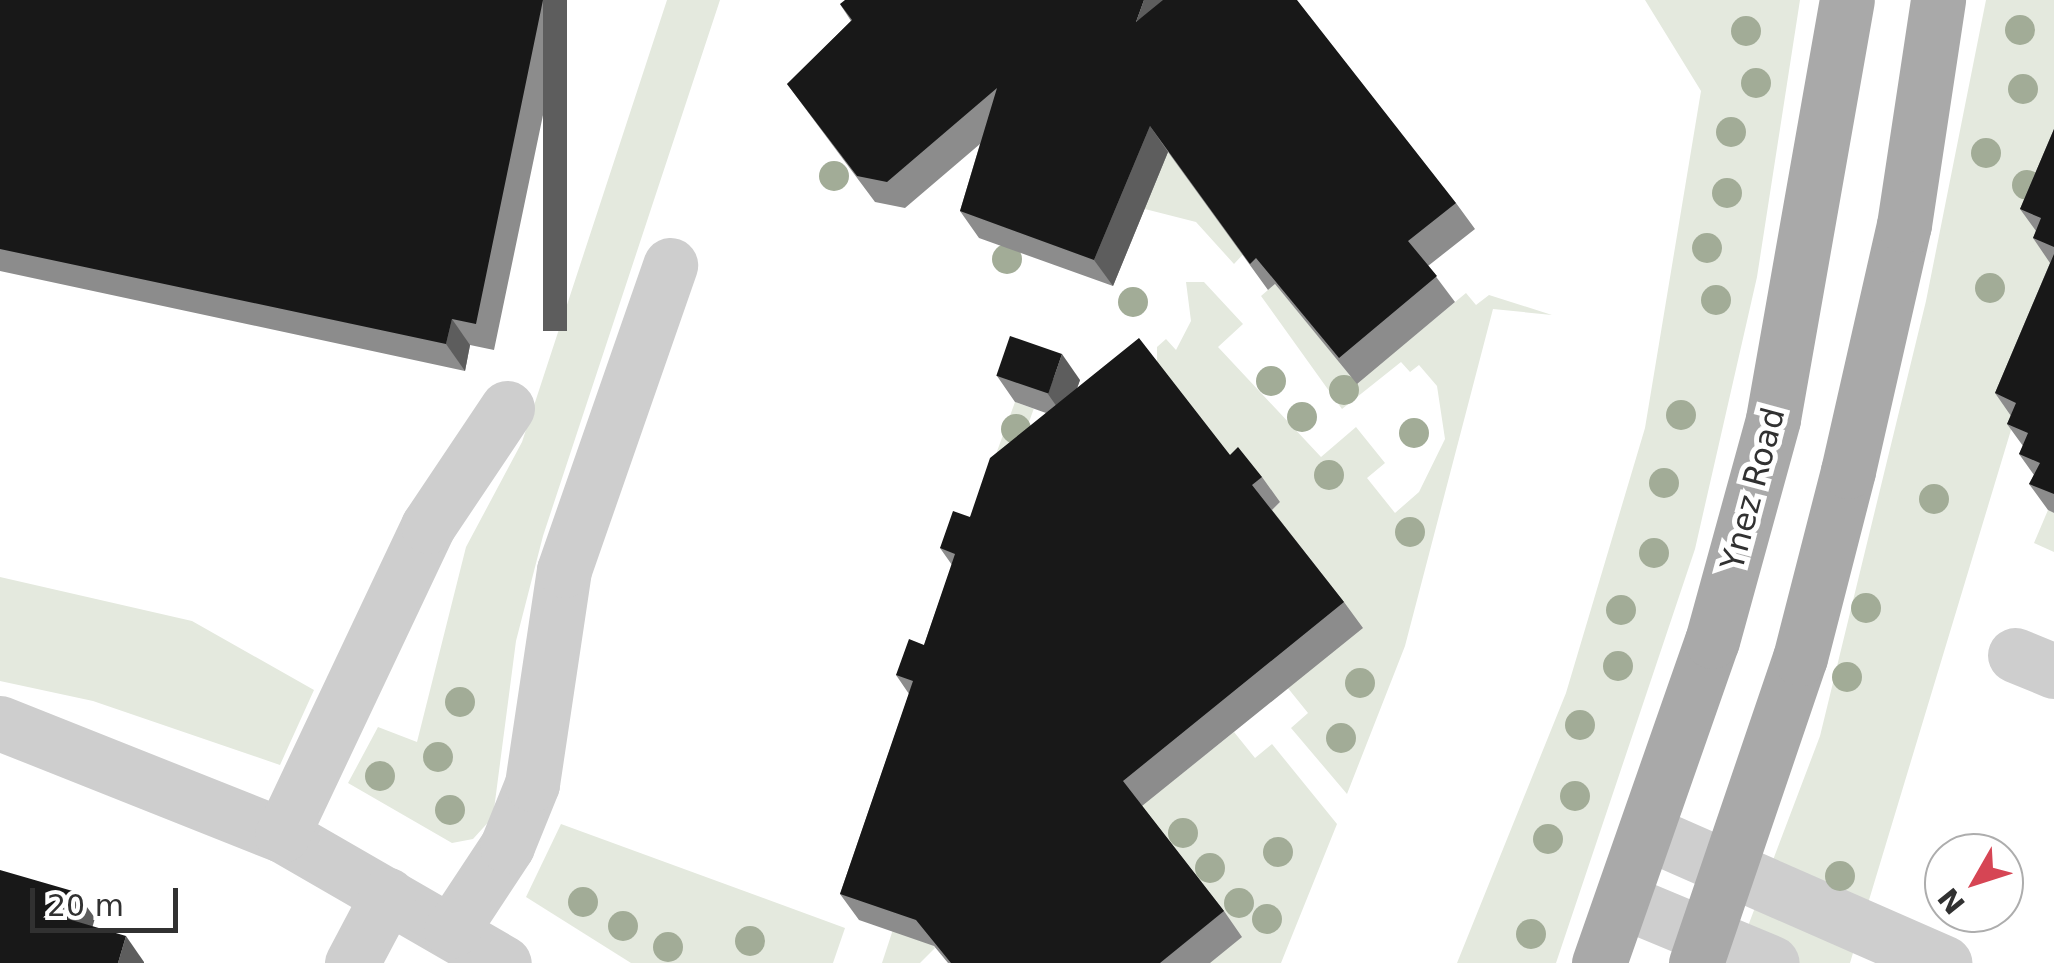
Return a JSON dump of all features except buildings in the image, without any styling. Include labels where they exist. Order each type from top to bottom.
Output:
[{"type":"main road","name":"Ynez Road","points":[[1599,963],[1646,832],[1773,420],[1847,0]]},
{"type":"main road","points":[[1701,950],[1730,870],[1848,471],[1904,225],[1938,0]]},
{"type":"street","points":[[451,930],[507,846],[532,784],[564,570],[670,266]]},
{"type":"street","points":[[282,834],[428,526],[508,408]]},
{"type":"street","points":[[0,723],[282,834],[504,963]]},
{"type":"street","points":[[1646,832],[1944,963]]},
{"type":"street","points":[[352,963],[388,895]]},
{"type":"street","points":[[1623,901],[1701,950],[1772,963]]},
{"type":"shaded area","points":[[667,0],[720,0],[543,536],[516,641],[493,817],[473,839],[452,843],[348,783],[378,727],[417,742],[466,547],[522,442]]},
{"type":"shaded area","points":[[1645,0],[1800,0],[1757,277],[1695,549],[1556,963],[1457,963],[1566,693],[1645,428],[1701,91]]},
{"type":"shaded area","points":[[1986,0],[2054,0],[2054,265],[2014,420],[1850,963],[1734,963],[1820,736],[1926,301]]},
{"type":"shaded area","points":[[1160,142],[1247,250],[1234,264],[1196,222],[1137,207]]},
{"type":"shaded area","points":[[1186,282],[1204,282],[1243,324],[1218,347],[1321,457],[1356,427],[1385,463],[1367,478],[1395,513],[1419,492],[1445,439],[1437,386],[1419,365],[1410,372],[1401,362],[1342,409],[1261,296],[1275,284],[1357,383],[1466,293],[1476,305],[1489,295],[1552,315],[1493,309],[1405,646],[1347,794],[1291,728],[1308,713],[1287,687],[1271,511],[1280,502],[1248,481],[1157,364],[1157,347],[1166,339],[1176,350],[1191,321]]},
{"type":"shaded area","points":[[1015,402],[1034,409],[985,542],[966,535]]},
{"type":"shaded area","points":[[2048,510],[2054,513],[2054,552],[2034,543]]},
{"type":"shaded area","points":[[0,577],[192,621],[314,690],[280,765],[93,701],[0,681]]},
{"type":"shaded area","points":[[1029,664],[1170,783],[1234,732],[1255,758],[1272,744],[1337,824],[1281,963],[1210,963]]},
{"type":"shaded area","points":[[561,824],[845,928],[833,963],[631,963],[526,897]]},
{"type":"shaded area","points":[[902,902],[935,948],[920,963],[882,963]]}]
